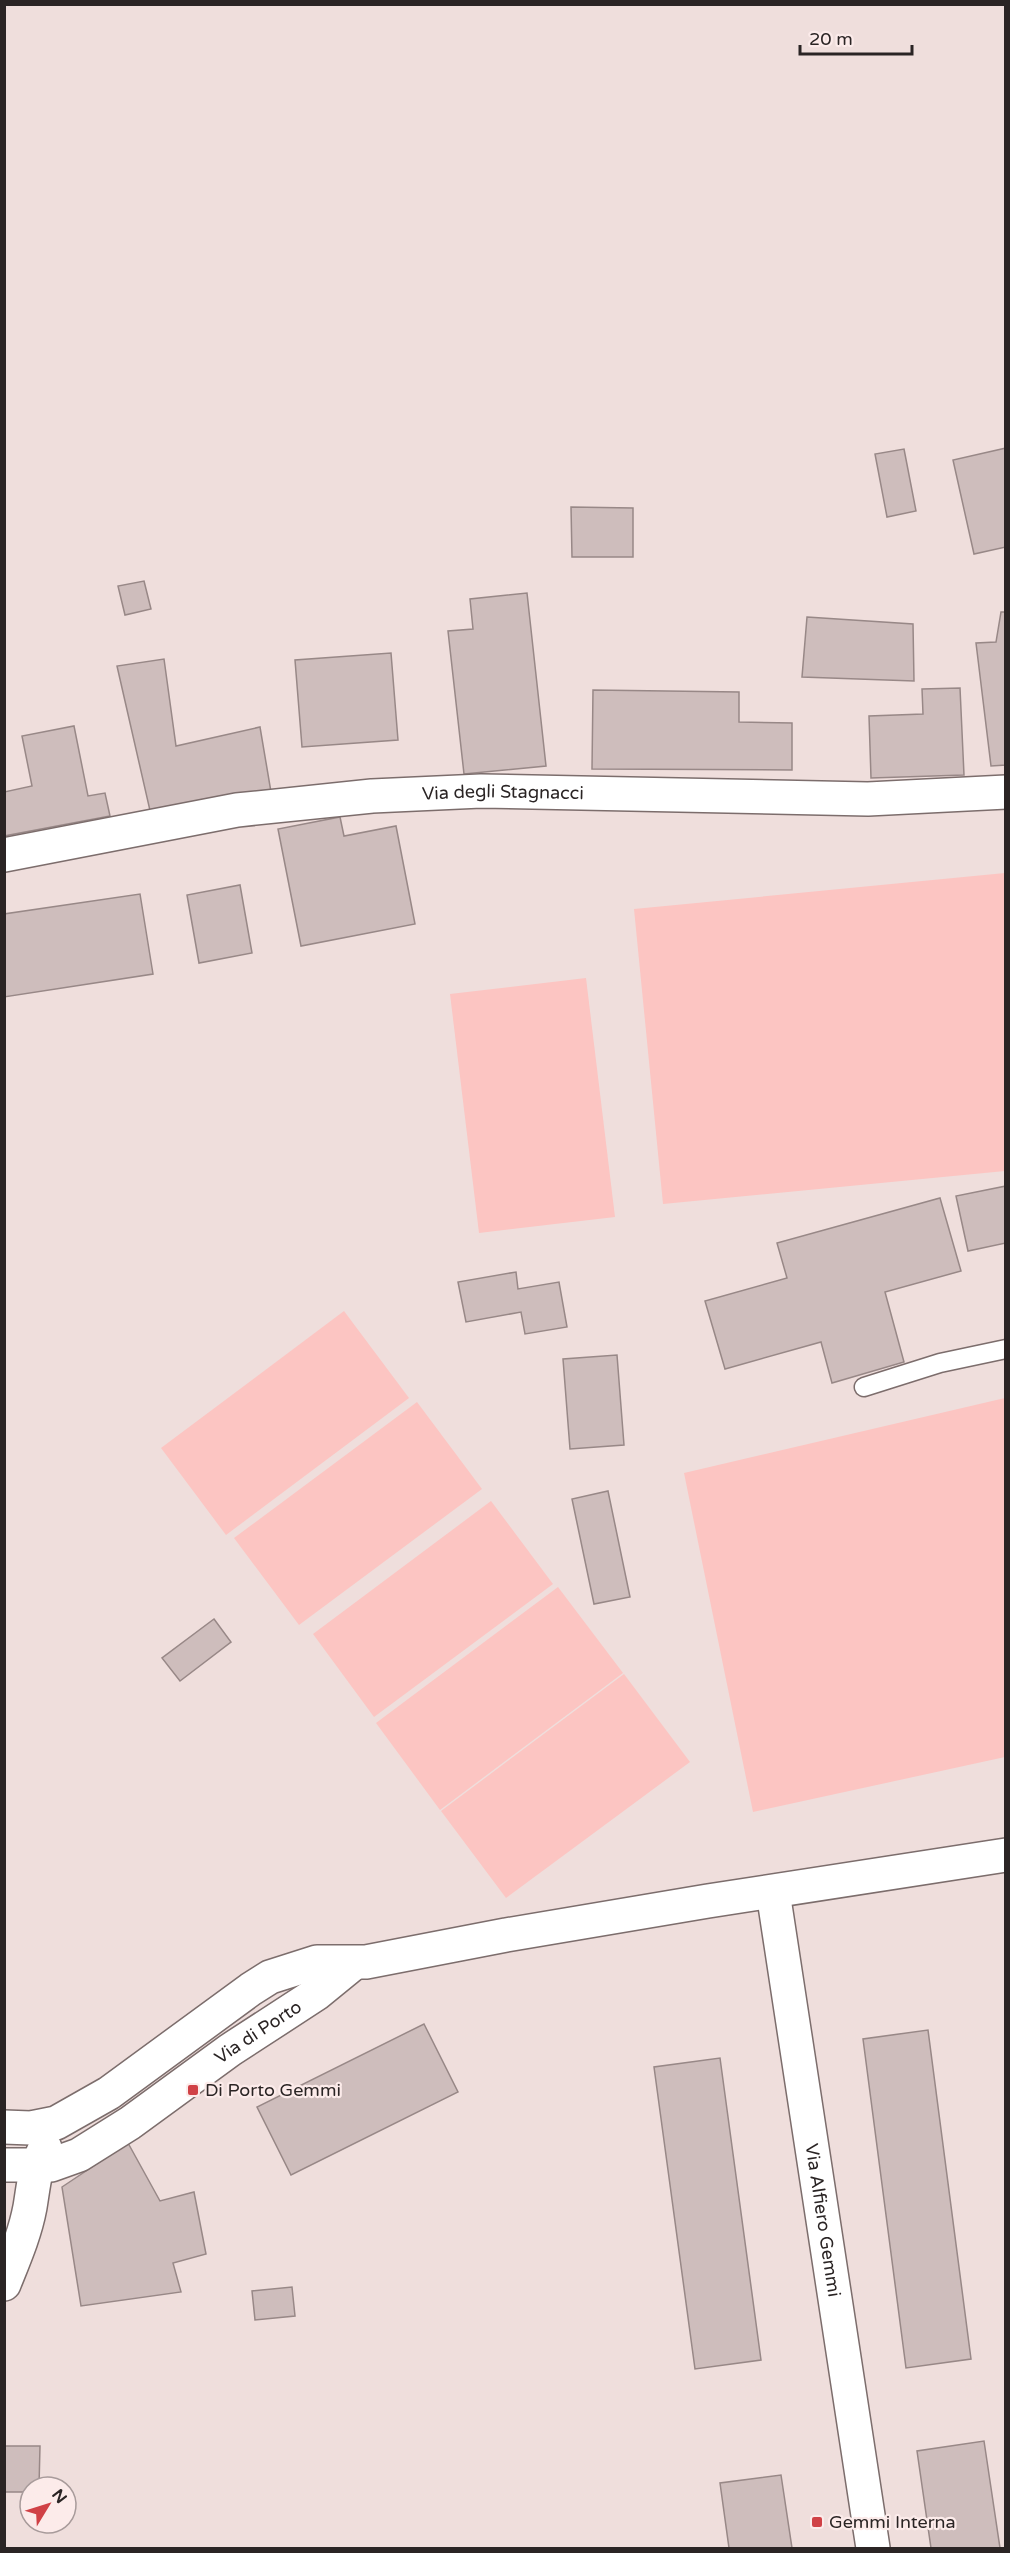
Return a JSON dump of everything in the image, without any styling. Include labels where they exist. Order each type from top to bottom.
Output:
[{"type":"street","name":"Via degli Stagnacci","points":[[4,855],[237,810],[372,796],[481,791],[878,799],[1005,792]]},
{"type":"street","points":[[773,1892],[1005,1855]]},
{"type":"street","name":"Via di Porto","points":[[4,2127],[31,2128],[56,2123],[109,2093],[270,1977],[316,1962],[334,1960],[354,1963],[506,1935],[773,1892]]},
{"type":"street","name":"Via Alfiero Gemmi","points":[[773,1892],[873,2548]]},
{"type":"street","name":"Via di Porto","points":[[20,2166],[69,2160],[93,2146],[230,2050],[316,1994],[354,1963]]},
{"type":"street","points":[[4,2284],[20,2245],[20,2166],[56,2123]]},
{"type":"lane","points":[[864,1387],[940,1363],[1005,1349]]},
{"type":"shaded area","points":[[1005,873],[1005,1171],[663,1204],[634,909]]},
{"type":"shaded area","points":[[586,978],[615,1217],[479,1233],[450,994]]},
{"type":"shaded area","points":[[344,1311],[409,1398],[226,1535],[161,1448]]},
{"type":"shaded area","points":[[1005,1398],[1005,1757],[753,1812],[684,1473]]},
{"type":"shaded area","points":[[417,1402],[482,1489],[299,1625],[234,1538]]},
{"type":"shaded area","points":[[491,1501],[553,1584],[374,1717],[313,1634]]},
{"type":"shaded area","points":[[558,1587],[623,1673],[440,1810],[376,1723]]},
{"type":"shaded area","points":[[624,1674],[690,1762],[506,1898],[441,1811]]},
{"type":"building","points":[[1006,448],[1006,547],[974,554],[953,460]]},
{"type":"building","points":[[904,449],[916,511],[887,517],[875,454]]},
{"type":"building","points":[[571,507],[633,508],[633,557],[572,557]]},
{"type":"building","points":[[144,581],[151,609],[125,615],[118,586]]},
{"type":"building","points":[[527,593],[546,766],[464,774],[448,631],[473,629],[470,599]]},
{"type":"building","points":[[1001,612],[1006,612],[1006,765],[991,766],[976,643],[996,642]]},
{"type":"building","points":[[807,617],[913,624],[914,681],[802,677]]},
{"type":"building","points":[[391,653],[398,740],[302,747],[295,660]]},
{"type":"building","points":[[164,659],[176,746],[260,727],[271,792],[151,815],[117,666]]},
{"type":"building","points":[[960,688],[964,775],[871,778],[869,716],[923,714],[922,689]]},
{"type":"building","points":[[593,690],[739,692],[739,722],[792,723],[792,770],[592,769]]},
{"type":"building","points":[[74,726],[88,796],[105,793],[110,816],[4,836],[4,792],[32,786],[22,736]]},
{"type":"building","points":[[340,817],[344,836],[396,826],[415,924],[301,946],[278,829]]},
{"type":"building","points":[[240,885],[252,953],[199,963],[187,895]]},
{"type":"building","points":[[140,894],[153,974],[4,997],[4,914]]},
{"type":"building","points":[[1006,1186],[1006,1243],[968,1251],[956,1196]]},
{"type":"building","points":[[940,1198],[961,1271],[885,1292],[904,1362],[832,1383],[821,1342],[725,1369],[705,1301],[787,1278],[777,1243]]},
{"type":"building","points":[[516,1272],[518,1289],[559,1282],[567,1327],[525,1334],[521,1312],[466,1322],[458,1282]]},
{"type":"building","points":[[617,1355],[624,1445],[570,1449],[563,1359]]},
{"type":"building","points":[[608,1491],[630,1597],[594,1604],[572,1499]]},
{"type":"building","points":[[214,1619],[231,1642],[180,1681],[162,1658]]},
{"type":"building","points":[[424,2024],[458,2092],[291,2175],[257,2107]]},
{"type":"building","points":[[928,2030],[971,2359],[906,2368],[863,2039]]},
{"type":"building","points":[[720,2058],[761,2360],[695,2369],[654,2067]]},
{"type":"building","points":[[128,2143],[160,2201],[194,2192],[206,2254],[173,2263],[181,2292],[81,2306],[62,2187]]},
{"type":"building","points":[[292,2287],[295,2316],[255,2320],[252,2291]]},
{"type":"building","points":[[984,2441],[1000,2548],[931,2548],[917,2451]]},
{"type":"building","points":[[4,2446],[40,2446],[39,2475],[18,2475],[18,2492],[4,2492]]},
{"type":"building","points":[[781,2475],[792,2548],[729,2548],[720,2483]]},
{"type":"place","name":"Di Porto Gemmi","points":[[193,2090]]},
{"type":"place","name":"Gemmi Interna","points":[[817,2522]]}]
